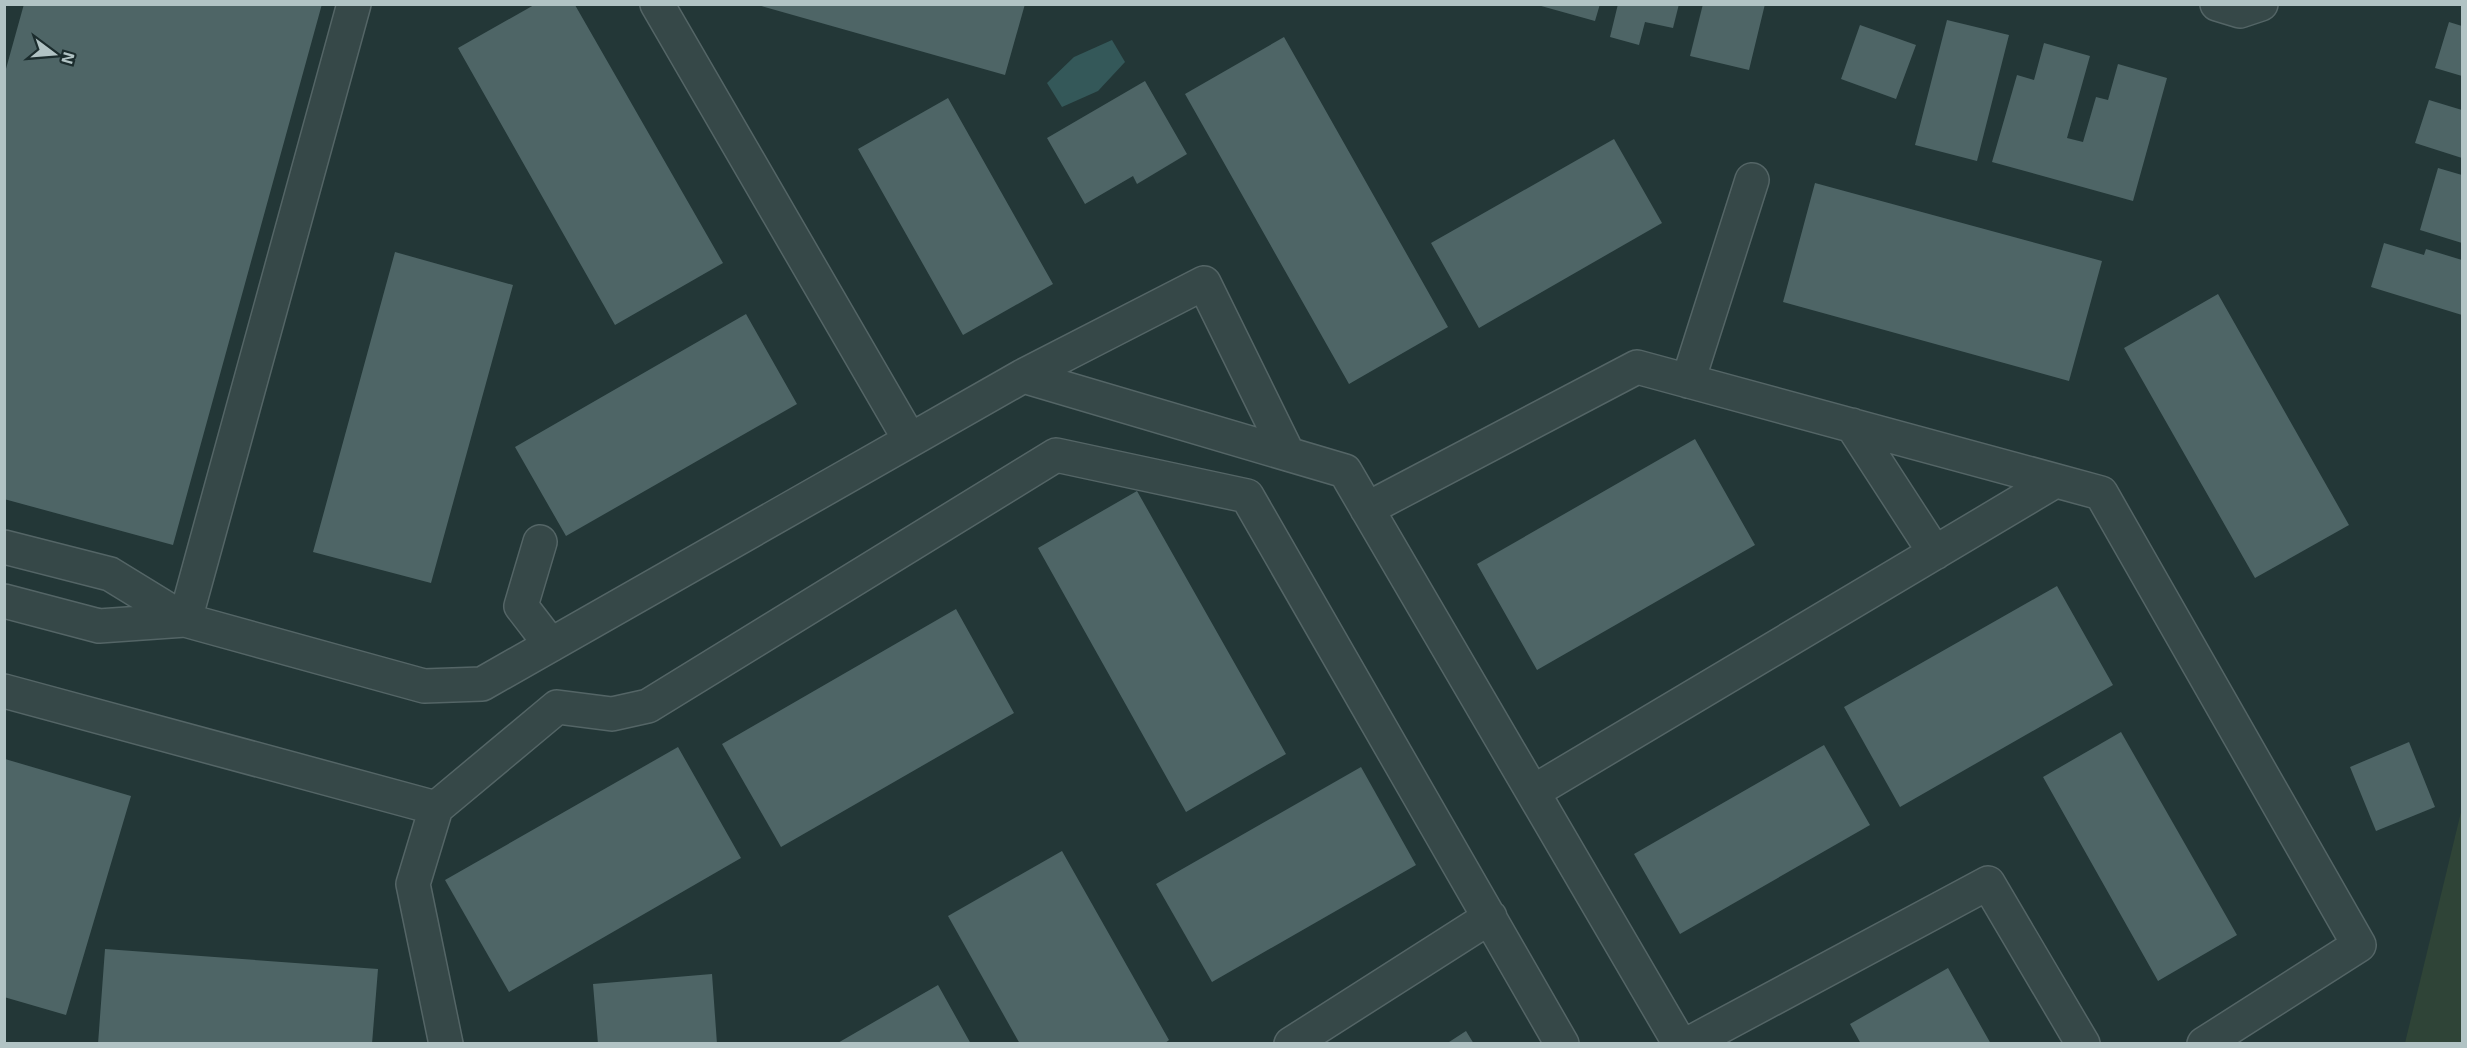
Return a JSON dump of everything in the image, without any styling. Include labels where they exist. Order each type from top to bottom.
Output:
[{"type":"street","points":[[185,620],[354,4]]},
{"type":"street","points":[[657,4],[910,440]]},
{"type":"street","points":[[2217,4],[2240,11],[2261,4]]},
{"type":"street","points":[[1688,381],[1752,180]]},
{"type":"street","points":[[4,547],[110,574],[185,620],[424,686],[482,684],[1023,376],[1204,283],[1288,454]]},
{"type":"street","points":[[1367,509],[1637,367],[2102,493],[2359,945],[2204,1044]]},
{"type":"street","points":[[1023,376],[1345,471],[1680,1044]]},
{"type":"street","points":[[1852,425],[1935,553]]},
{"type":"street","points":[[447,1044],[413,884],[436,808],[557,706],[612,714],[648,706],[1056,455],[1247,496],[1563,1044]]},
{"type":"street","points":[[1533,792],[2055,481]]},
{"type":"street","points":[[540,542],[521,606],[551,645]]},
{"type":"street","points":[[4,601],[99,626],[185,620]]},
{"type":"street","points":[[4,691],[436,808]]},
{"type":"street","points":[[1688,1044],[1988,883],[2084,1044]]},
{"type":"street","points":[[1291,1044],[1490,917]]},
{"type":"green space","points":[[2462,808],[2462,1043],[2405,1043]]},
{"type":"water","points":[[1112,40],[1125,62],[1098,91],[1062,107],[1047,83],[1074,57]]},
{"type":"building","points":[[24,4],[322,4],[173,545],[4,499],[4,76]]},
{"type":"building","points":[[754,4],[1025,4],[1005,75]]},
{"type":"building","points":[[1534,4],[1600,4],[1595,21]]},
{"type":"building","points":[[1618,4],[1679,4],[1673,28],[1645,22],[1639,45],[1610,37]]},
{"type":"building","points":[[1703,4],[1765,4],[1749,70],[1690,56]]},
{"type":"building","points":[[534,5],[575,5],[723,263],[615,325],[458,48]]},
{"type":"building","points":[[1947,20],[2009,35],[1977,161],[1915,145]]},
{"type":"building","points":[[2449,22],[2462,26],[2462,76],[2435,68]]},
{"type":"building","points":[[1860,25],[1916,45],[1896,99],[1841,79]]},
{"type":"building","points":[[1284,37],[1448,327],[1349,384],[1185,94]]},
{"type":"building","points":[[2044,43],[2090,56],[2067,138],[2083,142],[2096,97],[2108,100],[2118,64],[2167,78],[2133,201],[1992,162],[2017,75],[2034,80]]},
{"type":"building","points":[[1145,81],[1187,154],[1137,184],[1133,176],[1085,204],[1047,138]]},
{"type":"building","points":[[948,98],[1053,284],[963,335],[858,149]]},
{"type":"building","points":[[2429,100],[2462,110],[2462,158],[2415,143]]},
{"type":"building","points":[[1614,139],[1662,223],[1479,328],[1431,243]]},
{"type":"building","points":[[2438,168],[2462,175],[2462,243],[2420,230]]},
{"type":"building","points":[[1815,183],[2102,261],[2069,381],[1783,302]]},
{"type":"building","points":[[2384,243],[2424,255],[2426,249],[2462,260],[2462,315],[2371,287]]},
{"type":"building","points":[[395,252],[513,285],[431,583],[313,552]]},
{"type":"building","points":[[2218,294],[2349,525],[2255,578],[2124,348]]},
{"type":"building","points":[[746,314],[797,404],[566,536],[515,447]]},
{"type":"building","points":[[1695,439],[1755,545],[1537,670],[1477,564]]},
{"type":"building","points":[[1137,491],[1286,754],[1186,812],[1038,548]]},
{"type":"building","points":[[2057,586],[2113,685],[1900,807],[1844,707]]},
{"type":"building","points":[[956,609],[1014,713],[781,847],[722,744]]},
{"type":"building","points":[[2121,732],[2237,935],[2158,981],[2043,777]]},
{"type":"building","points":[[2409,742],[2435,807],[2376,831],[2350,767]]},
{"type":"building","points":[[1824,745],[1870,825],[1680,934],[1634,854]]},
{"type":"building","points":[[678,747],[741,858],[509,992],[445,880]]},
{"type":"building","points":[[5,759],[131,796],[66,1015],[4,997]]},
{"type":"building","points":[[1361,767],[1416,865],[1212,982],[1156,884]]},
{"type":"building","points":[[1062,851],[1169,1040],[1164,1044],[1020,1044],[948,916]]},
{"type":"building","points":[[105,949],[378,969],[372,1044],[98,1044]]},
{"type":"building","points":[[1948,968],[1991,1044],[1861,1044],[1850,1024]]},
{"type":"building","points":[[712,974],[717,1044],[598,1044],[593,984]]},
{"type":"building","points":[[938,985],[971,1044],[836,1044]]},
{"type":"building","points":[[1466,1031],[1474,1044],[1446,1044]]}]
